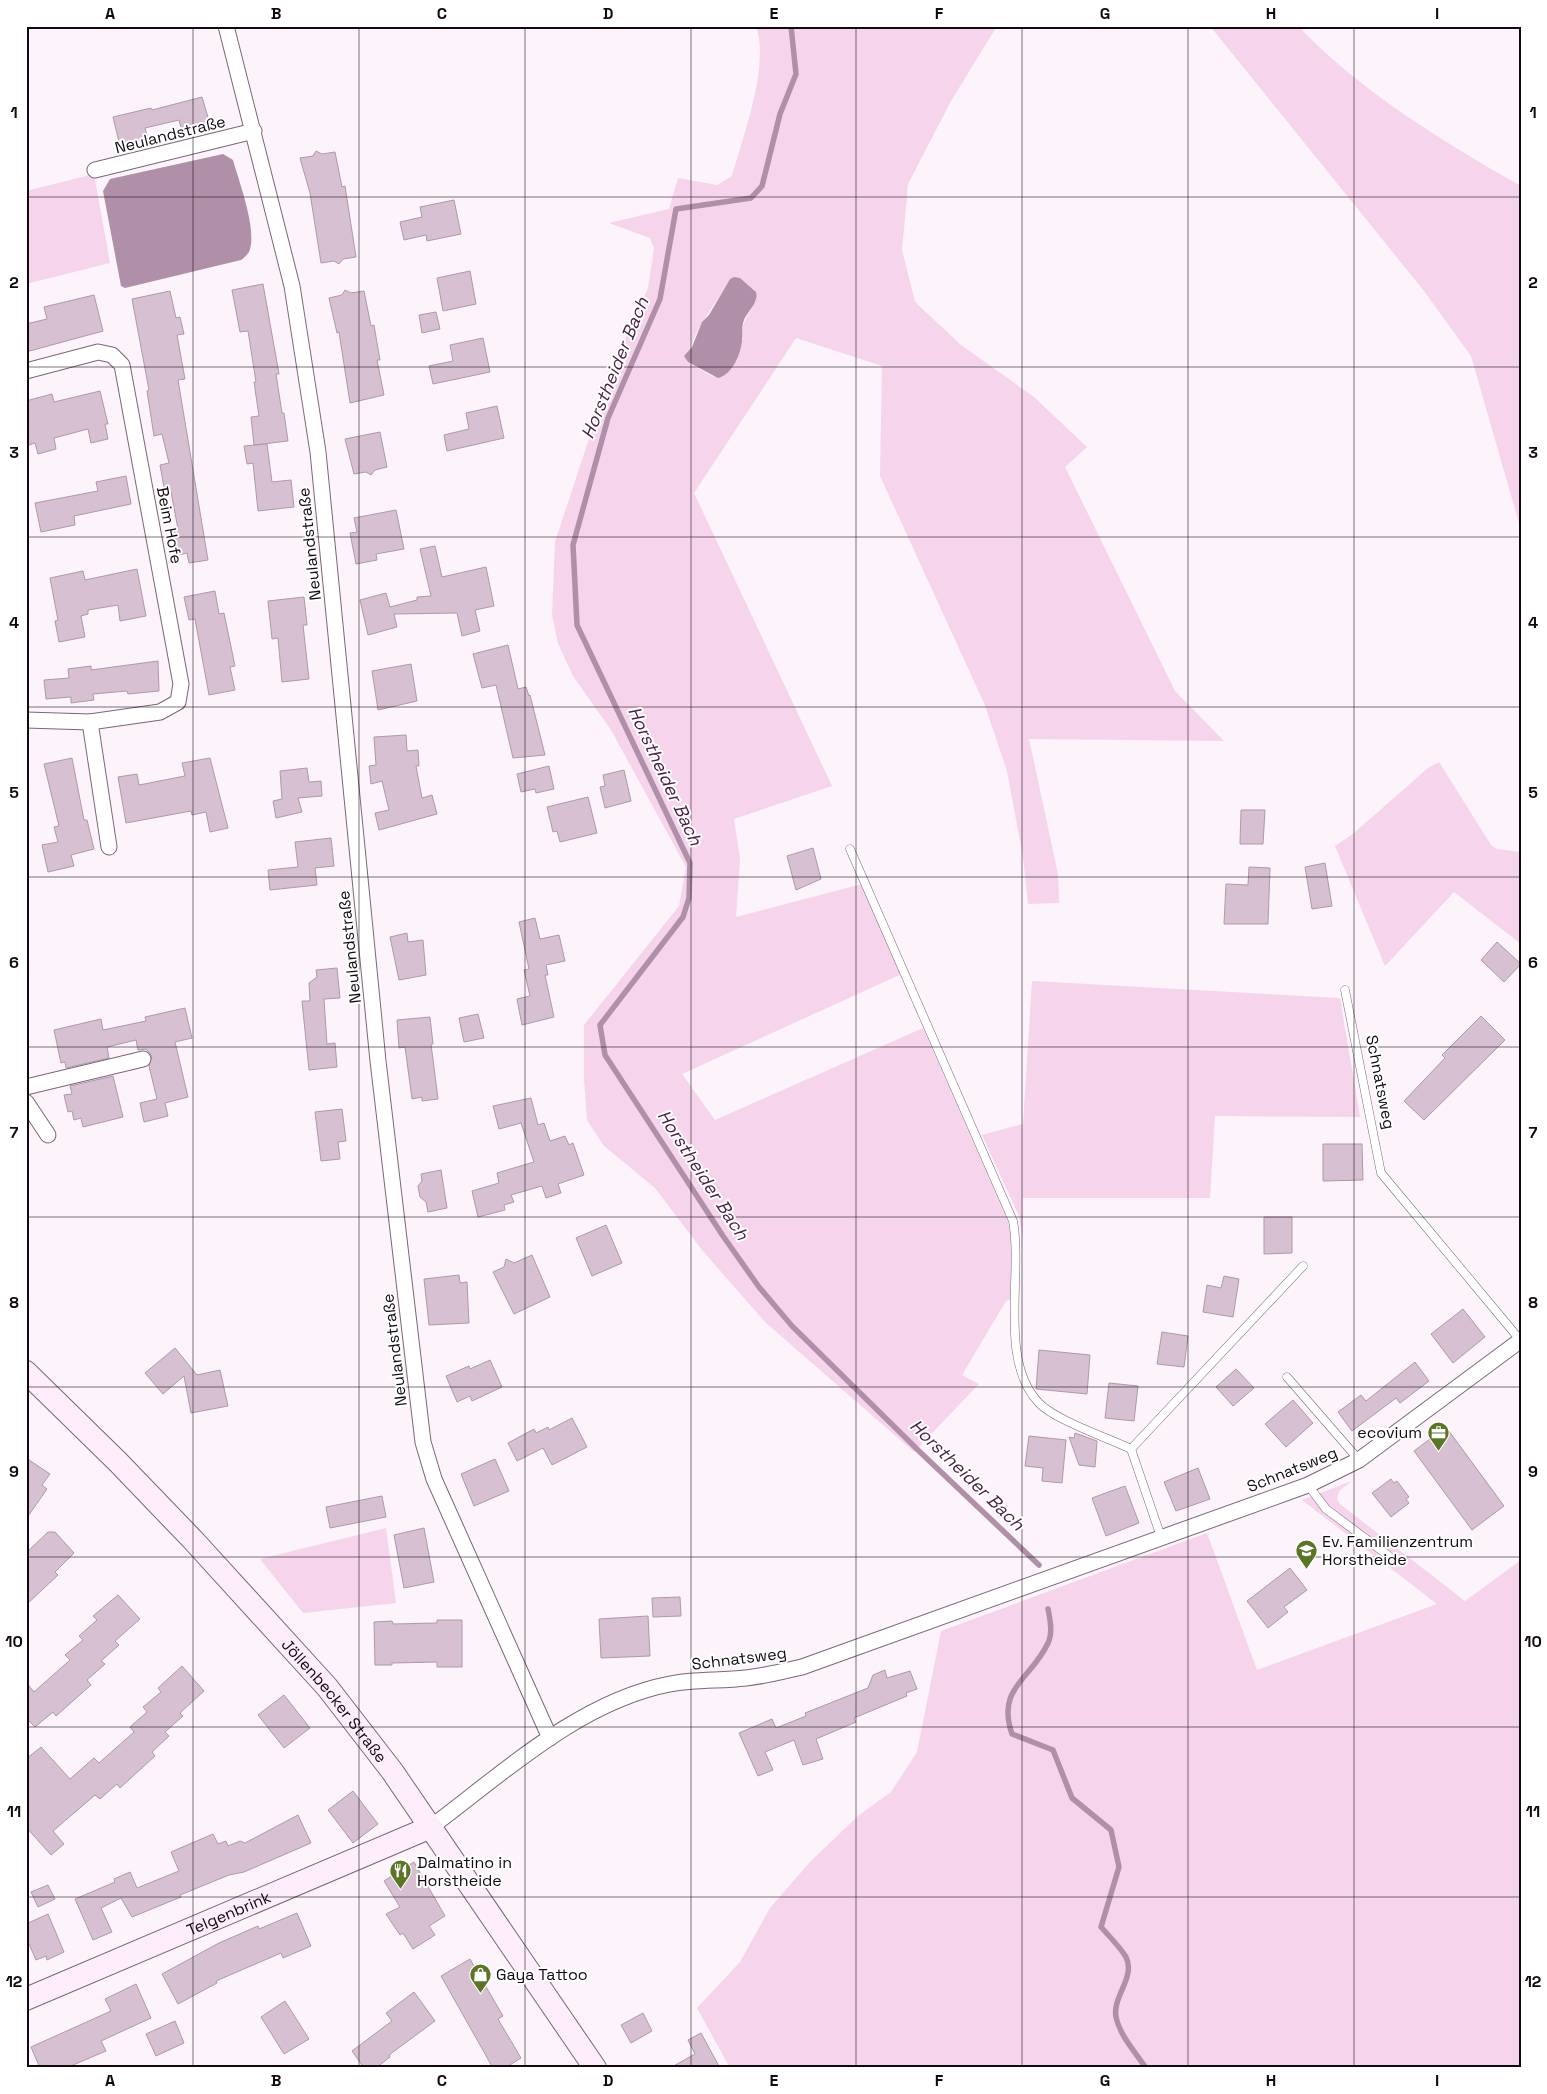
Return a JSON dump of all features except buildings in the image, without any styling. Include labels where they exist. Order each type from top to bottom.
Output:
[{"type":"main road","name":"Jöllenbecker Straße","points":[[26,1372],[146,1490],[307,1664],[365,1735],[431,1827],[595,2068]]},
{"type":"main road","name":"Telgenbrink","points":[[26,1999],[431,1827]]},
{"type":"street","name":"Neulandstraße","points":[[226,26],[292,286],[318,452],[377,1051],[423,1442],[434,1479],[550,1738]]},
{"type":"street","name":"Neulandstraße","points":[[95,170],[254,131]]},
{"type":"street","name":"Beim Hofe","points":[[26,371],[98,352],[112,355],[122,365],[181,684],[178,702],[160,712],[90,722],[26,720]]},
{"type":"street","points":[[90,722],[109,847]]},
{"type":"street","points":[[26,1087],[142,1058]]},
{"type":"street","points":[[26,1102],[48,1135]]},
{"type":"street","name":"Schnatsweg","points":[[431,1827],[550,1738],[588,1714],[627,1698],[670,1684],[748,1678],[802,1667],[1308,1485],[1359,1460],[1521,1340]]},
{"type":"lane","points":[[850,849],[1013,1221],[1017,1262],[1013,1316],[1016,1346],[1025,1384],[1039,1404],[1059,1416],[1131,1449],[1161,1537]]},
{"type":"lane","name":"Schnatsweg","points":[[1345,990],[1381,1173],[1521,1340]]},
{"type":"lane","points":[[1131,1449],[1303,1266]]},
{"type":"lane","points":[[1286,1377],[1359,1460]]},
{"type":"lane","points":[[1308,1485],[1326,1509],[1389,1556]]},
{"type":"shaded area","points":[[756,26],[997,26],[951,101],[908,184],[902,250],[915,302],[961,345],[1034,397],[1087,447],[1065,467],[1175,691],[1224,741],[1029,739],[1058,874],[1059,903],[1028,904],[1023,857],[1007,771],[984,703],[880,476],[882,366],[796,338],[694,493],[832,786],[734,819],[740,859],[736,917],[862,884],[906,972],[682,1074],[715,1120],[923,1028],[1008,1222],[1012,1241],[1010,1300],[1006,1301],[962,1375],[979,1384],[914,1452],[765,1322],[702,1250],[655,1188],[604,1146],[587,1120],[584,1079],[584,1025],[679,906],[686,867],[611,730],[573,676],[558,643],[552,614],[555,542],[613,366],[648,288],[654,248],[650,238],[609,223],[669,209],[678,178],[717,185],[732,176],[753,101],[760,61]],"holes":[[[740,278],[756,292],[756,298],[742,332],[743,339],[713,377],[688,362],[692,342],[730,279]]]},
{"type":"shaded area","points":[[1210,26],[1298,26],[1348,73],[1375,94],[1432,133],[1521,186],[1521,530],[1471,356],[1424,291]]},
{"type":"shaded area","points":[[223,154],[233,160],[247,206],[251,232],[249,252],[241,260],[125,288],[121,286],[103,191],[110,179]]},
{"type":"shaded area","points":[[94,174],[110,263],[26,284],[26,191]]},
{"type":"shaded area","points":[[734,277],[740,278],[756,292],[757,296],[743,323],[738,357],[728,373],[718,378],[688,362],[684,356],[692,347],[702,322],[709,315],[730,279]]},
{"type":"shaded area","points":[[1439,762],[1491,845],[1497,849],[1521,852],[1521,944],[1454,892],[1385,966],[1335,846],[1354,833],[1428,768]]},
{"type":"shaded area","points":[[1032,981],[1340,998],[1360,1117],[1215,1116],[1210,1198],[1023,1198],[1023,1242],[1019,1216],[982,1135],[1023,1124]]},
{"type":"shaded area","points":[[1352,1481],[1339,1491],[1337,1500],[1340,1504],[1465,1601],[1521,1560],[1521,2068],[730,2068],[697,2008],[740,1962],[770,1908],[809,1863],[858,1816],[891,1792],[917,1752],[941,1631],[1207,1533],[1257,1670],[1437,1604],[1302,1500]]},
{"type":"shaded area","points":[[386,1528],[396,1603],[303,1613],[260,1559]]},
{"type":"waterway","name":"Horstheider Bach","points":[[791,26],[796,74],[780,114],[762,186],[751,198],[676,209],[660,299],[608,418],[573,545],[577,625],[690,863],[689,898],[683,917],[600,1025],[605,1055],[723,1236],[759,1287],[792,1326],[921,1453],[1039,1565]]},
{"type":"waterway","name":"Horstheider Bach","points":[[1048,1609],[1051,1626],[1050,1639],[1041,1656],[1012,1694],[1008,1705],[1008,1718],[1012,1734],[1053,1750],[1072,1798],[1111,1830],[1119,1867],[1101,1927],[1118,1945],[1126,1957],[1128,1972],[1117,2002],[1116,2017],[1125,2038],[1146,2068]]},
{"type":"place","name":"ecovium","points":[[1438,1451]]},
{"type":"place","name":"Ev. Familienzentrum Horstheide","points":[[1306,1569]]},
{"type":"place","name":"Dalmatino in Horstheide","points":[[401,1890]]},
{"type":"place","name":"Gaya Tattoo","points":[[480,1993]]}]
